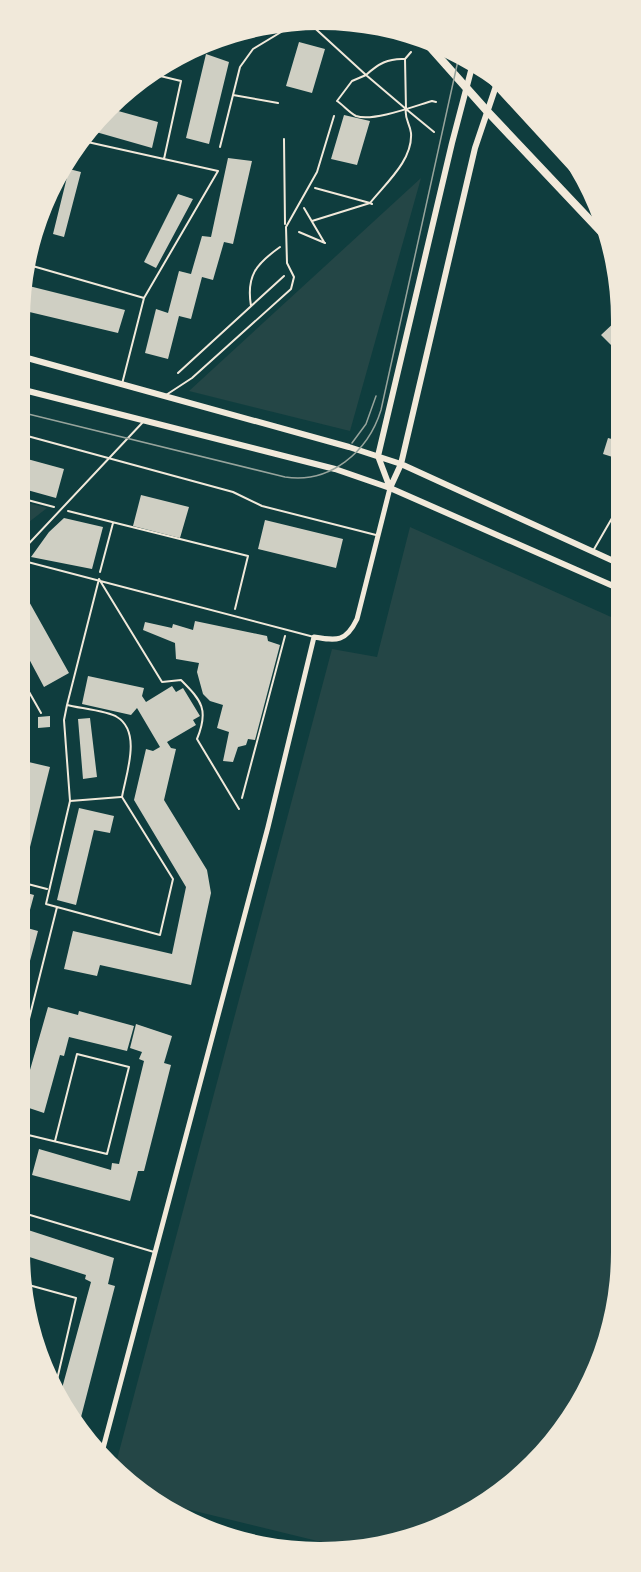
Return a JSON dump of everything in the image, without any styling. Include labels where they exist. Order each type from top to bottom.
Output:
[{"type":"highway","points":[[437,54],[596,226]]},
{"type":"highway","points":[[508,99],[555,149]]},
{"type":"street","points":[[390,488],[378,456],[471,72]]},
{"type":"street","points":[[104,1445],[268,827],[314,637],[336,640],[350,633],[357,619],[390,488],[401,464],[475,148],[495,89]]},
{"type":"street","points":[[30,359],[378,456],[401,464],[611,560]]},
{"type":"street","points":[[30,392],[335,469],[390,488],[611,585]]},
{"type":"lane","points":[[220,147],[240,66],[253,49],[280,33]]},
{"type":"lane","points":[[163,77],[181,81],[164,159]]},
{"type":"lane","points":[[233,95],[278,103]]},
{"type":"lane","points":[[286,227],[316,172],[334,116]]},
{"type":"lane","points":[[166,395],[192,378],[291,289],[294,277],[290,271],[286,227],[284,139]]},
{"type":"lane","points":[[91,143],[218,171],[144,298],[122,384]]},
{"type":"lane","points":[[35,267],[144,298]]},
{"type":"lane","points":[[30,542],[144,422]]},
{"type":"lane","points":[[30,437],[233,492],[262,506],[379,536]]},
{"type":"lane","points":[[594,551],[611,522]]},
{"type":"lane","points":[[30,562],[314,637]]},
{"type":"lane","points":[[67,705],[117,716],[128,730],[131,746],[122,796],[173,879],[160,935],[46,904],[47,889],[70,801],[64,720],[67,705],[99,579]]},
{"type":"lane","points":[[99,579],[162,682],[181,680],[198,697],[205,719],[197,739],[239,809]]},
{"type":"lane","points":[[30,694],[41,713]]},
{"type":"lane","points":[[70,801],[122,796]]},
{"type":"lane","points":[[30,885],[47,889]]},
{"type":"lane","points":[[30,1011],[57,907]]},
{"type":"lane","points":[[30,1136],[55,1142],[107,1154],[129,1067],[76,1054],[55,1142]]},
{"type":"lane","points":[[30,1215],[154,1252]]},
{"type":"lane","points":[[32,1286],[76,1298],[58,1376]]},
{"type":"path","points":[[317,30],[434,132]]},
{"type":"path","points":[[411,52],[405,59],[385,62],[352,81],[337,101],[356,116],[363,117],[436,102]]},
{"type":"path","points":[[312,221],[371,203],[407,156],[411,132],[405,116],[405,59]]},
{"type":"path","points":[[309,186],[371,203]]},
{"type":"path","points":[[299,232],[325,242],[300,201]]},
{"type":"path","points":[[251,306],[248,288],[250,279],[268,256],[281,245]]},
{"type":"path","points":[[178,373],[290,271]]},
{"type":"path","points":[[30,501],[248,556],[233,615]]},
{"type":"path","points":[[99,579],[113,523]]},
{"type":"path","points":[[239,809],[285,636]]},
{"type":"shaded area","points":[[421,178],[350,431],[189,391]]},
{"type":"shaded area","points":[[30,504],[47,508],[30,521]]},
{"type":"shaded area","points":[[410,527],[611,617],[611,1252],[609,1289],[596,1345],[572,1397],[539,1443],[512,1470],[466,1503],[414,1527],[358,1540],[321,1542],[186,1509],[159,1493],[117,1459],[332,649],[377,657]]},
{"type":"building","points":[[299,42],[325,49],[312,93],[286,86]]},
{"type":"building","points":[[206,54],[229,62],[209,144],[186,138]]},
{"type":"building","points":[[119,111],[158,122],[152,148],[99,133]]},
{"type":"building","points":[[344,115],[370,121],[357,165],[331,159]]},
{"type":"building","points":[[228,158],[252,161],[233,244],[224,242],[213,280],[202,277],[191,319],[179,316],[168,359],[145,353],[156,309],[168,313],[179,271],[191,274],[202,236],[211,237]]},
{"type":"building","points":[[72,170],[81,172],[64,237],[53,234],[66,180]]},
{"type":"building","points":[[178,194],[193,199],[156,268],[144,262]]},
{"type":"building","points":[[32,287],[125,310],[118,333],[30,312]]},
{"type":"building","points":[[611,326],[611,345],[601,335]]},
{"type":"building","points":[[608,438],[611,439],[611,456],[603,454]]},
{"type":"building","points":[[30,460],[64,469],[56,498],[30,491]]},
{"type":"building","points":[[141,495],[189,507],[180,538],[133,526]]},
{"type":"building","points":[[64,518],[103,527],[92,569],[31,557],[49,532]]},
{"type":"building","points":[[265,520],[343,539],[336,568],[258,549]]},
{"type":"building","points":[[30,603],[69,673],[44,687],[30,661]]},
{"type":"building","points":[[195,621],[267,636],[268,641],[280,645],[255,740],[248,739],[246,745],[238,747],[233,762],[223,761],[229,732],[217,728],[223,705],[210,701],[203,694],[197,672],[199,663],[176,659],[175,643],[143,630],[145,622],[172,628],[173,624],[193,630]]},
{"type":"building","points":[[88,676],[144,688],[142,696],[146,702],[172,686],[176,692],[183,688],[200,716],[193,720],[196,725],[167,742],[171,748],[176,749],[164,800],[207,870],[211,893],[191,985],[100,965],[97,976],[64,969],[73,931],[172,954],[186,887],[134,800],[146,749],[153,751],[160,747],[137,708],[131,715],[82,704]]},
{"type":"building","points":[[50,716],[50,727],[38,728],[38,717]]},
{"type":"building","points":[[90,718],[97,777],[83,779],[78,719]]},
{"type":"building","points":[[30,762],[50,767],[30,847]]},
{"type":"building","points":[[79,808],[114,816],[110,833],[94,830],[76,905],[57,900]]},
{"type":"building","points":[[30,894],[34,895],[30,910]]},
{"type":"building","points":[[30,929],[38,931],[30,961]]},
{"type":"building","points":[[48,1007],[78,1015],[79,1011],[134,1026],[127,1051],[69,1037],[64,1056],[60,1055],[44,1113],[30,1108],[30,1070]]},
{"type":"building","points":[[136,1024],[172,1036],[164,1063],[171,1065],[144,1171],[138,1171],[130,1201],[32,1175],[39,1149],[111,1170],[112,1163],[119,1164],[144,1061],[139,1059],[142,1052],[130,1048]]},
{"type":"building","points":[[30,1231],[114,1258],[108,1284],[115,1286],[81,1416],[63,1385],[91,1282],[85,1279],[86,1275],[30,1257]]},
{"type":"tram line","points":[[30,414],[285,477],[302,478],[317,475],[345,462],[367,439],[381,410],[457,64]]},
{"type":"tram line","points":[[352,443],[366,424],[376,396]]}]
